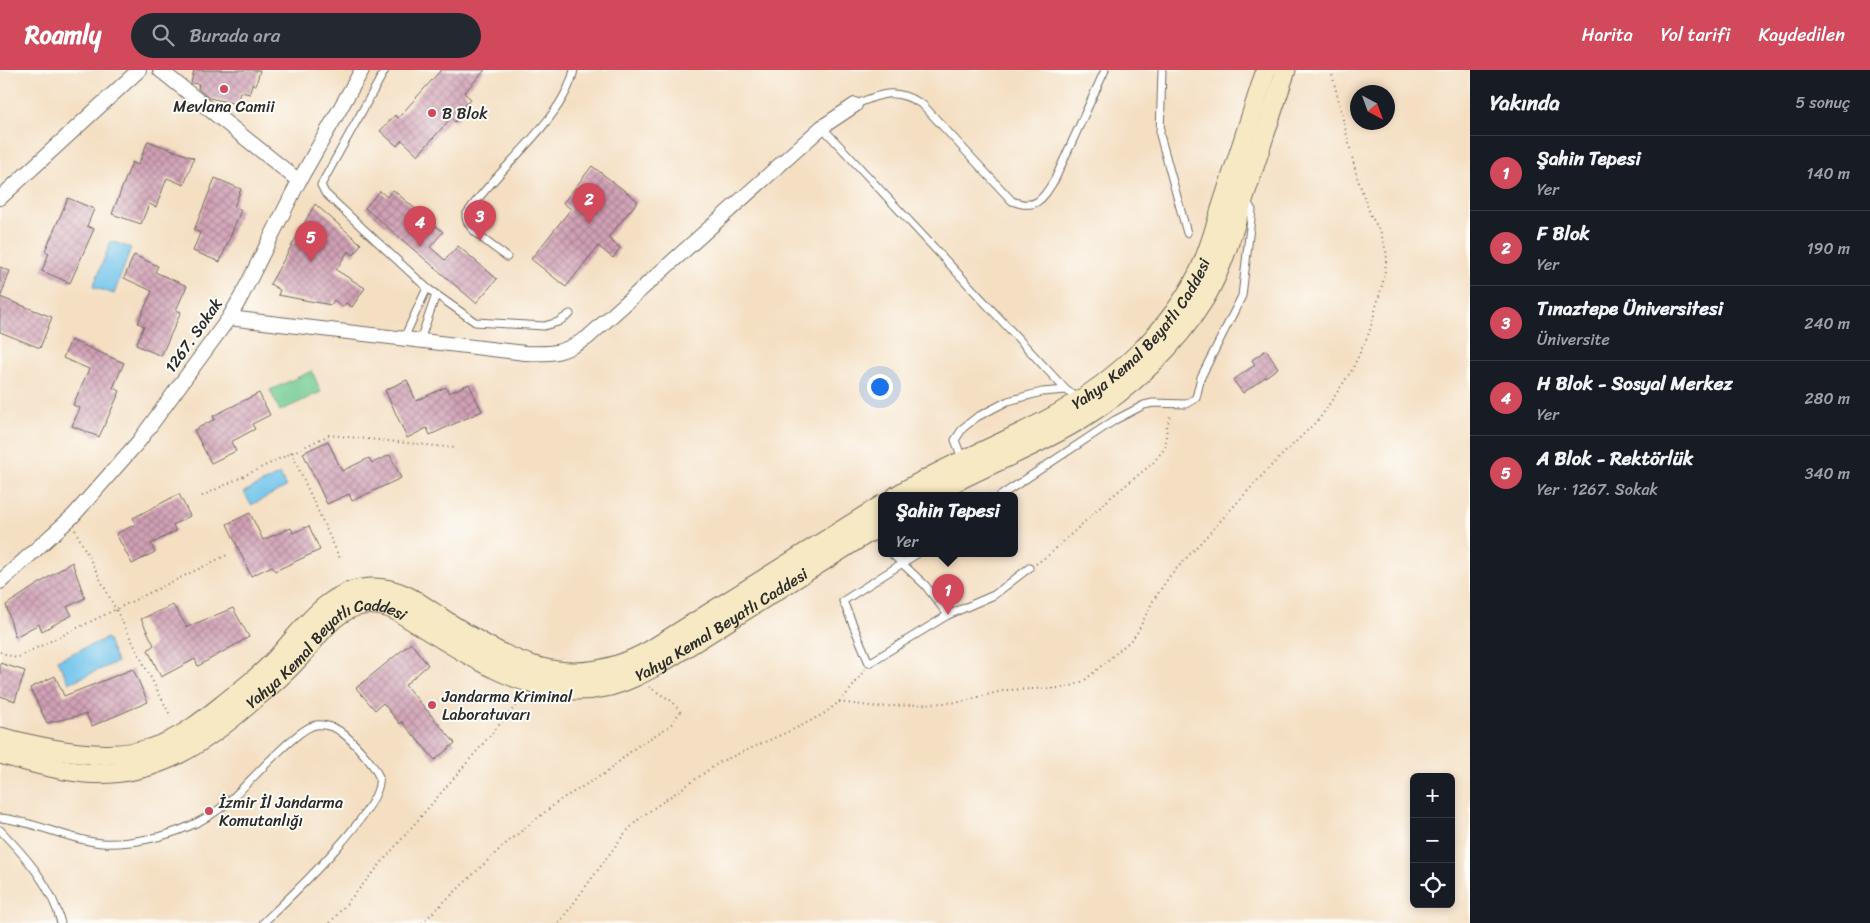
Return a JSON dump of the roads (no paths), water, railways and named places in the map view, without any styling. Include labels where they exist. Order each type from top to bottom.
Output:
[{"type":"main road","name":"Yahya Kemal Beyatlı Caddesi","points":[[947,491],[966,468],[1047,421],[1073,395],[1117,372],[1142,349],[1173,314],[1191,286],[1210,244],[1266,70]]},
{"type":"main road","name":"Yahya Kemal Beyatlı Caddesi","points":[[903,492],[933,475],[966,468],[1036,445],[1083,418],[1130,384],[1180,334],[1204,298],[1223,261],[1286,70]]},
{"type":"main road","name":"Yahya Kemal Beyatlı Caddesi","points":[[0,754],[83,773],[118,773],[165,761],[203,740],[228,723],[287,671],[336,617],[361,605],[373,605],[398,610],[476,659],[517,679],[544,687],[573,690],[606,687],[642,673],[839,542],[878,509]]},
{"type":"main road","name":"Yahya Kemal Beyatlı Caddesi","points":[[0,737],[94,755],[136,752],[162,745],[202,722],[247,685],[280,654],[313,617],[335,598],[371,588],[387,589],[414,599],[482,642],[532,665],[558,672],[574,673],[604,669],[650,651],[839,542],[878,533]]},
{"type":"street","points":[[0,198],[139,70]]},
{"type":"street","points":[[160,70],[299,181]]},
{"type":"street","name":"1267. Sokak","points":[[0,582],[73,516],[139,441],[229,318],[299,181],[362,70]]},
{"type":"street","points":[[229,318],[525,353],[554,354],[574,346],[586,338],[822,127],[855,105]]},
{"type":"lane","points":[[385,70],[321,184],[325,193],[427,288],[474,322],[544,326],[558,322],[570,314]]},
{"type":"lane","points":[[507,257],[472,229],[467,223],[466,215],[551,116],[569,87],[574,70]]},
{"type":"lane","points":[[855,105],[882,94],[908,96],[923,106],[1012,201],[1030,205],[1036,204],[1056,179],[1105,70]]},
{"type":"lane","points":[[1162,70],[1160,135],[1187,233]]},
{"type":"lane","points":[[822,127],[1073,395]]},
{"type":"lane","points":[[1006,492],[1115,420],[1144,405],[1152,403],[1186,404],[1196,398],[1201,377],[1242,296],[1252,210],[1244,198]]},
{"type":"lane","points":[[404,338],[427,288]]},
{"type":"lane","points":[[420,340],[436,294]]},
{"type":"lane","points":[[966,468],[955,440],[963,428],[977,417],[1008,401],[1042,392],[1073,395]]},
{"type":"lane","points":[[895,557],[925,585],[948,615]]},
{"type":"lane","points":[[913,557],[843,601],[869,663],[948,615],[994,595],[1030,568]]},
{"type":"lane","points":[[0,818],[13,819],[85,840],[103,843],[146,840],[167,835],[208,817],[224,805],[242,790],[285,745],[304,730],[316,725],[329,726],[341,732],[376,768],[380,780],[374,802],[358,823],[263,923]]},
{"type":"lane","points":[[0,830],[41,879],[52,898],[61,923]]},
{"type":"water","points":[[111,241],[131,248],[114,294],[93,287]]},
{"type":"water","points":[[280,474],[286,487],[251,505],[244,492]]},
{"type":"water","points":[[107,638],[117,662],[69,683],[57,660]]},
{"type":"place","name":"Mevlana Camii","points":[[224,89]]},
{"type":"place","name":"B Blok","points":[[432,113]]},
{"type":"place","name":"F Blok","points":[[589,224]]},
{"type":"place","name":"Tınaztepe Üniversitesi","points":[[480,241]]},
{"type":"place","name":"H Blok - Sosyal Merkez","points":[[420,247]]},
{"type":"place","name":"A Blok - Rektörlük","points":[[311,262]]},
{"type":"place","name":"Şahin Tepesi","points":[[948,615]]},
{"type":"place","name":"Jandarma Kriminal Laboratuvarı","points":[[432,705]]},
{"type":"place","name":"İzmir İl Jandarma Komutanlığı","points":[[209,811]]}]
